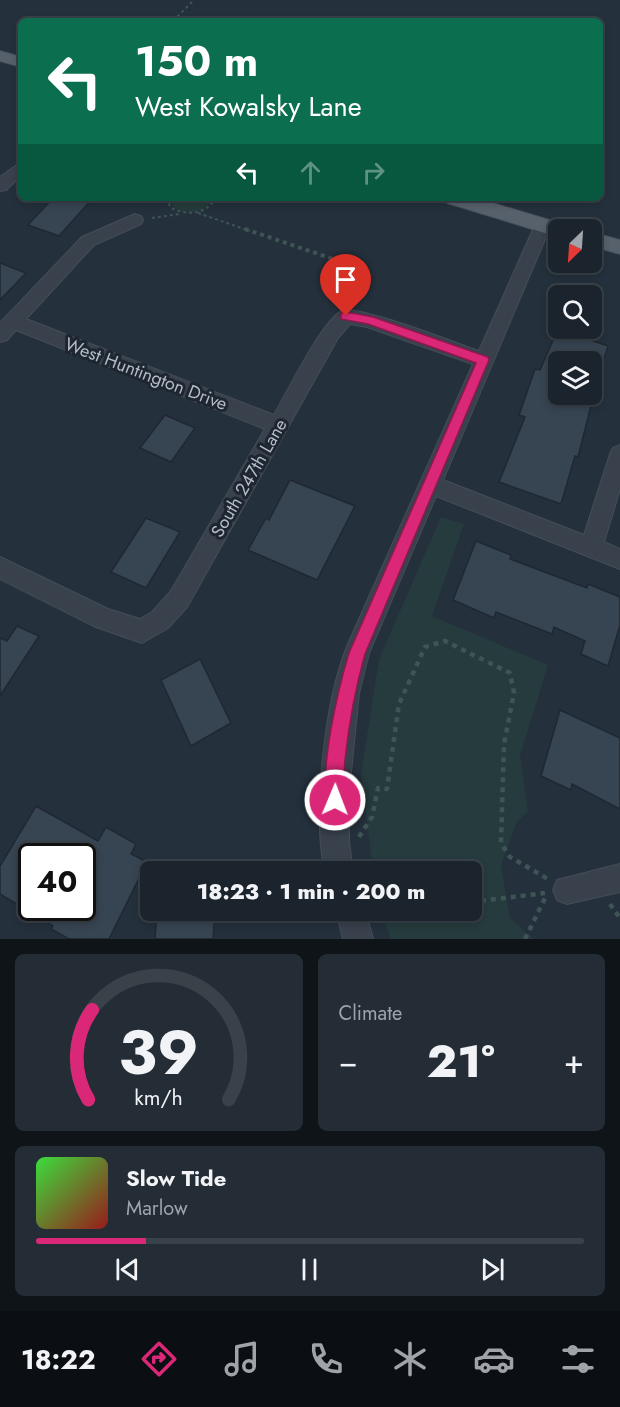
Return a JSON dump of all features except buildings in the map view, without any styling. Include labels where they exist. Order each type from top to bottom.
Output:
[{"type":"main road","points":[[0,56],[18,61]]},
{"type":"main road","points":[[464,201],[548,226]]},
{"type":"main road","points":[[602,242],[620,247]]},
{"type":"street","points":[[0,186],[18,170]]},
{"type":"street","points":[[6,328],[88,241],[135,220]]},
{"type":"street","points":[[338,861],[335,837],[336,763],[346,690],[357,653],[483,360],[548,233]]},
{"type":"street","points":[[346,316],[369,320],[483,360]]},
{"type":"street","name":"South 247th Lane","points":[[0,568],[104,619],[142,631],[160,620],[179,599],[280,426],[331,333],[346,316]]},
{"type":"street","name":"West Huntington Drive","points":[[6,328],[280,426]]},
{"type":"street","points":[[591,548],[620,454]]},
{"type":"street","points":[[429,484],[620,559]]},
{"type":"street","points":[[557,891],[620,878]]},
{"type":"street","points":[[353,921],[358,939]]},
{"type":"path","points":[[176,18],[195,0]]},
{"type":"path","points":[[168,201],[171,208],[187,214]]},
{"type":"path","points":[[135,220],[198,213],[212,206],[214,201]]},
{"type":"path","points":[[198,213],[345,263],[353,276],[346,316]]},
{"type":"path","points":[[344,861],[372,817],[378,788],[387,789],[399,704],[425,647],[445,641],[510,673],[513,693],[504,744],[501,843],[510,857],[557,891]]},
{"type":"path","points":[[482,901],[557,891]]},
{"type":"path","points":[[525,939],[557,891]]},
{"type":"green space","points":[[170,201],[211,201],[206,207],[196,212],[185,212],[174,208]]},
{"type":"green space","points":[[441,517],[464,524],[432,616],[548,665],[520,756],[528,811],[517,822],[501,865],[510,918],[534,939],[391,939],[385,921],[482,921],[482,861],[372,861],[361,774],[379,659]]},
{"type":"route","points":[[335,800],[336,763],[346,690],[357,653],[483,360],[369,320],[346,316]]}]
